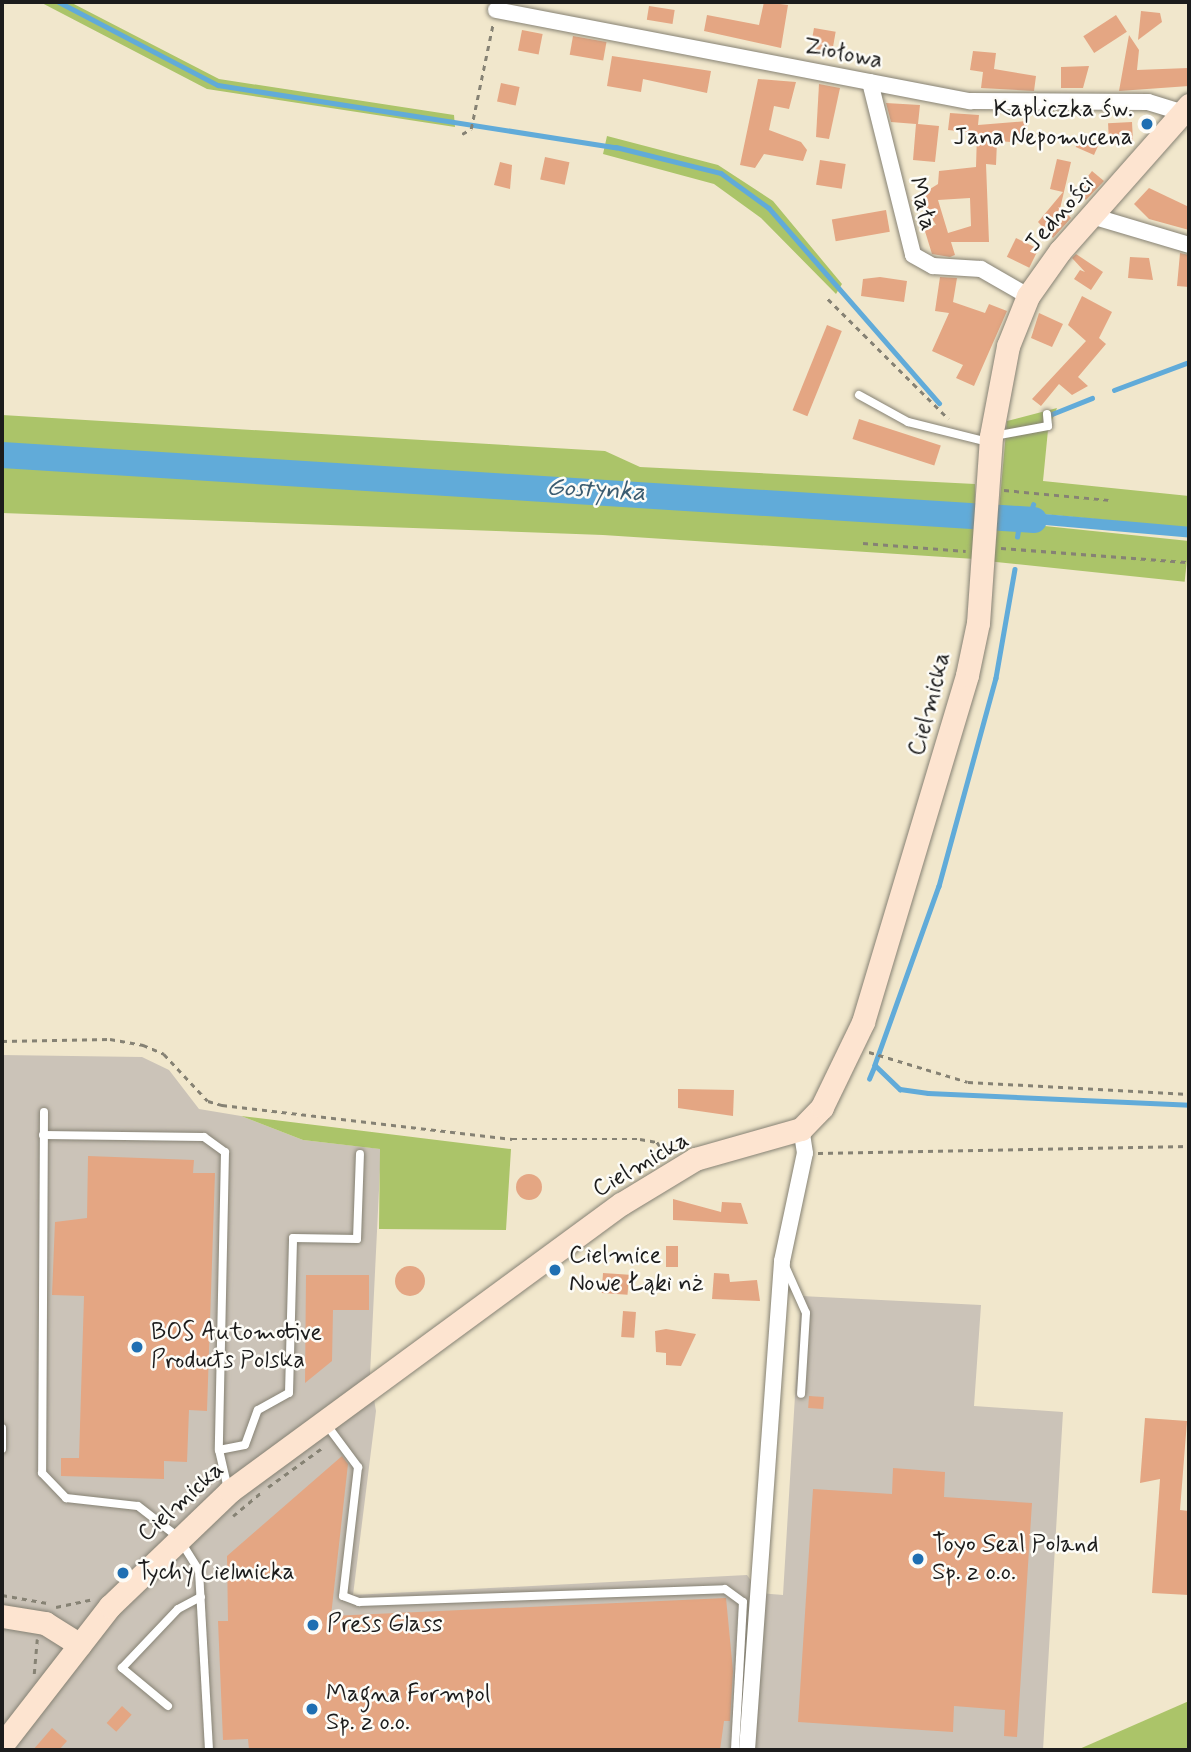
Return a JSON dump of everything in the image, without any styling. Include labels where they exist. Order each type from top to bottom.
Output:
[{"type":"street","name":"Ziołowa","points":[[496,10],[870,82],[1014,106],[1148,102],[1186,109]]},
{"type":"street","name":"Mała","points":[[870,82],[913,255],[933,266],[985,271],[1028,296]]},
{"type":"street","name":"Jedności","points":[[1001,374],[1028,296],[1092,216],[1186,109]]},
{"type":"street","points":[[1092,216],[1189,245]]},
{"type":"street","name":"Cielmicka","points":[[2,1745],[80,1645],[178,1537],[230,1491],[676,1170],[801,1129],[822,1107],[863,1022],[967,675],[991,546],[996,491],[991,439],[1001,374]]},
{"type":"street","points":[[747,1750],[782,1261],[805,1153],[801,1129]]},
{"type":"street","points":[[2,1616],[45,1623],[80,1645]]},
{"type":"lane","points":[[859,395],[908,422],[991,439],[1048,426],[1046,414]]},
{"type":"lane","points":[[44,1112],[41,1473],[58,1495],[119,1499],[178,1537],[199,1571],[209,1750]]},
{"type":"lane","points":[[43,1135],[204,1137],[225,1152],[219,1450],[221,1479],[230,1491]]},
{"type":"lane","points":[[219,1450],[245,1445],[258,1410],[289,1393],[293,1238],[357,1239],[359,1154]]},
{"type":"lane","points":[[782,1261],[806,1313],[801,1394]]},
{"type":"lane","points":[[324,1422],[358,1467],[343,1597],[359,1602],[725,1589],[743,1602],[735,1750]]},
{"type":"lane","points":[[2,1428],[2,1449]]},
{"type":"lane","points":[[168,1706],[122,1668],[178,1609],[201,1597]]},
{"type":"path","points":[[462,134],[471,129],[496,10]]},
{"type":"path","points":[[828,299],[940,414],[960,426]]},
{"type":"path","points":[[996,491],[1109,500]]},
{"type":"path","points":[[863,543],[991,546],[1189,562]]},
{"type":"path","points":[[2,1041],[110,1039],[143,1045],[164,1054],[208,1101],[222,1105],[512,1139],[640,1139],[657,1142],[676,1170]]},
{"type":"path","points":[[871,1052],[968,1082],[1189,1094]]},
{"type":"path","points":[[805,1153],[1189,1146]]},
{"type":"path","points":[[2,1595],[39,1597],[52,1608],[102,1598]]},
{"type":"path","points":[[33,1681],[37,1637]]},
{"type":"shaded area","points":[[2,1055],[142,1057],[169,1070],[199,1109],[241,1116],[303,1140],[381,1149],[370,1375],[376,1411],[353,1595],[747,1575],[760,1593],[783,1595],[801,1296],[981,1305],[974,1406],[1063,1412],[1043,1750],[2,1750]]},
{"type":"green space","points":[[40,2],[70,2],[219,79],[454,115],[455,127],[207,89]]},
{"type":"green space","points":[[607,136],[718,165],[773,201],[842,284],[836,294],[761,218],[714,184],[603,154]]},
{"type":"green space","points":[[1057,408],[1048,430],[1043,481],[1189,496],[1189,528],[999,510],[1007,421]]},
{"type":"green space","points":[[2,415],[605,451],[640,467],[975,484],[975,559],[603,535],[2,513]]},
{"type":"green space","points":[[998,521],[1189,541],[1185,582],[994,562]]},
{"type":"green space","points":[[241,1116],[511,1149],[506,1230],[379,1229],[380,1149],[303,1140]]},
{"type":"green space","points":[[1189,1701],[1189,1750],[1077,1750]]},
{"type":"water","points":[[999,510],[1189,527],[1188,538],[998,521]]},
{"type":"building","points":[[764,2],[788,5],[781,48],[704,31],[707,15],[759,25]]},
{"type":"building","points":[[649,6],[675,10],[672,24],[647,20]]},
{"type":"building","points":[[1141,11],[1160,13],[1162,22],[1138,40]]},
{"type":"building","points":[[1116,15],[1127,32],[1094,53],[1083,36]]},
{"type":"building","points":[[814,28],[836,32],[831,55],[810,52]]},
{"type":"building","points":[[522,30],[543,34],[539,55],[518,51]]},
{"type":"building","points":[[1129,35],[1139,50],[1137,70],[1188,68],[1189,86],[1119,91]]},
{"type":"building","points":[[573,36],[606,42],[603,61],[570,55]]},
{"type":"building","points":[[973,51],[996,53],[994,69],[1036,76],[1034,91],[981,88],[983,72],[970,70]]},
{"type":"building","points":[[612,56],[711,71],[707,93],[643,79],[641,92],[607,86]]},
{"type":"building","points":[[1089,66],[1083,88],[1061,88],[1061,67]]},
{"type":"building","points":[[758,79],[796,82],[789,109],[774,106],[769,130],[801,142],[807,150],[803,161],[764,154],[755,168],[740,165]]},
{"type":"building","points":[[501,83],[520,87],[516,106],[497,102]]},
{"type":"building","points":[[819,84],[840,88],[829,139],[816,137]]},
{"type":"building","points":[[886,103],[920,105],[918,124],[939,126],[935,162],[913,160],[916,124],[891,122]]},
{"type":"building","points":[[950,113],[979,115],[978,125],[1027,121],[1025,143],[997,141],[996,165],[986,164],[989,242],[951,242],[955,255],[950,257],[932,254],[924,228],[936,225],[921,201],[911,201],[938,184],[939,171],[976,167],[977,133],[948,130]],"holes":[[[970,198],[971,226],[948,233],[938,200]]]},
{"type":"building","points":[[1132,122],[1133,144],[1109,145],[1108,123]]},
{"type":"building","points":[[1081,135],[1099,143],[1094,155],[1076,147]]},
{"type":"building","points":[[545,157],[569,162],[565,185],[540,179]]},
{"type":"building","points":[[1057,159],[1071,162],[1059,213],[1063,209],[1071,218],[1053,238],[1038,222],[1063,192],[1050,189]]},
{"type":"building","points":[[820,160],[846,164],[842,189],[816,185]]},
{"type":"building","points":[[500,162],[512,165],[510,189],[494,185]]},
{"type":"building","points":[[1092,171],[1104,181],[1086,200],[1076,192]]},
{"type":"building","points":[[1149,188],[1189,207],[1189,230],[1149,219],[1134,204]]},
{"type":"building","points":[[886,210],[890,232],[836,241],[832,220]]},
{"type":"building","points":[[1016,238],[1038,249],[1029,268],[1007,257]]},
{"type":"building","points":[[1180,253],[1189,255],[1189,287],[1177,286]]},
{"type":"building","points":[[1076,254],[1103,272],[1091,290],[1074,279],[1080,270],[1085,272],[1072,258]]},
{"type":"building","points":[[1130,257],[1149,258],[1153,280],[1128,278]]},
{"type":"building","points":[[880,277],[907,281],[904,302],[861,296],[863,279]]},
{"type":"building","points":[[940,277],[957,278],[953,302],[985,313],[989,304],[1007,311],[974,386],[956,378],[963,365],[932,351],[949,313],[935,311]]},
{"type":"building","points":[[1082,296],[1112,312],[1099,338],[1106,344],[1078,377],[1088,386],[1072,395],[1059,384],[1041,406],[1032,399],[1086,341],[1068,325]]},
{"type":"building","points":[[1039,313],[1063,324],[1052,347],[1031,338]]},
{"type":"building","points":[[827,325],[842,331],[807,416],[793,410]]},
{"type":"building","points":[[859,419],[941,446],[934,466],[853,439]]},
{"type":"building","points":[[678,1089],[734,1090],[733,1116],[678,1108]]},
{"type":"building","name":"BOS Automotive Products Polska","points":[[88,1156],[194,1160],[193,1173],[215,1173],[207,1411],[189,1410],[187,1462],[164,1461],[164,1479],[61,1476],[61,1458],[79,1458],[84,1296],[52,1295],[55,1222],[87,1218]]},
{"type":"building","points":[[529,1174],[538,1178],[542,1187],[538,1196],[529,1200],[520,1196],[516,1187],[520,1178]]},
{"type":"building","points":[[673,1199],[721,1212],[722,1202],[741,1203],[748,1224],[673,1220]]},
{"type":"building","points":[[666,1246],[678,1246],[678,1267],[666,1267]]},
{"type":"building","points":[[410,1266],[416,1267],[424,1275],[424,1287],[416,1295],[410,1296],[404,1295],[396,1287],[395,1281],[396,1275],[404,1267]]},
{"type":"building","points":[[603,1273],[629,1275],[628,1295],[602,1293]]},
{"type":"building","points":[[714,1273],[729,1274],[730,1282],[757,1280],[760,1301],[712,1299]]},
{"type":"building","points":[[306,1275],[369,1275],[369,1310],[333,1310],[332,1361],[305,1383]]},
{"type":"building","points":[[623,1311],[636,1312],[634,1338],[621,1337]]},
{"type":"building","points":[[666,1329],[696,1334],[681,1366],[666,1365],[666,1353],[656,1352],[655,1331]]},
{"type":"building","points":[[809,1396],[824,1397],[823,1409],[808,1408]]},
{"type":"building","points":[[1145,1418],[1187,1421],[1180,1510],[1189,1511],[1189,1595],[1152,1593],[1160,1479],[1140,1483]]},
{"type":"building","points":[[342,1456],[348,1464],[331,1616],[726,1598],[733,1671],[730,1721],[724,1721],[720,1750],[249,1750],[248,1739],[223,1740],[218,1621],[228,1621],[227,1556]]},
{"type":"building","name":"Toyo Seal Poland Sp. z o.o.","points":[[893,1468],[945,1472],[944,1497],[1032,1503],[1017,1737],[1004,1736],[1005,1710],[954,1706],[953,1732],[798,1722],[813,1489],[892,1494]]},
{"type":"building","points":[[122,1706],[132,1715],[116,1732],[107,1723]]},
{"type":"building","points":[[52,1728],[67,1741],[59,1750],[33,1750]]},
{"type":"waterway","points":[[59,2],[218,85],[616,147],[721,173],[769,208],[939,403]]},
{"type":"waterway","points":[[1114,390],[1189,362]]},
{"type":"waterway","points":[[1052,414],[1092,398]]},
{"type":"waterway","name":"Gostynka","points":[[2,455],[1034,520]]},
{"type":"waterway","points":[[1029,517],[1033,505]]},
{"type":"waterway","points":[[1017,537],[1020,519]]},
{"type":"waterway","points":[[1015,569],[996,678],[939,886],[875,1065],[900,1089],[928,1093],[1189,1105]]},
{"type":"waterway","points":[[869,1079],[875,1065]]},
{"type":"place","name":"Kapliczka św. Jana Nepomucena","points":[[1147,124]]},
{"type":"place","name":"Cielmice Nowe Łąki nż","points":[[555,1270]]},
{"type":"place","name":"BOS Automotive Products Polska","points":[[137,1347]]},
{"type":"place","name":"Toyo Seal Poland Sp. z o.o.","points":[[918,1559]]},
{"type":"place","name":"Tychy Cielmicka","points":[[123,1573]]},
{"type":"place","name":"Press Glass","points":[[313,1625]]},
{"type":"place","name":"Magna Formpol Sp. z o.o.","points":[[312,1709]]}]
